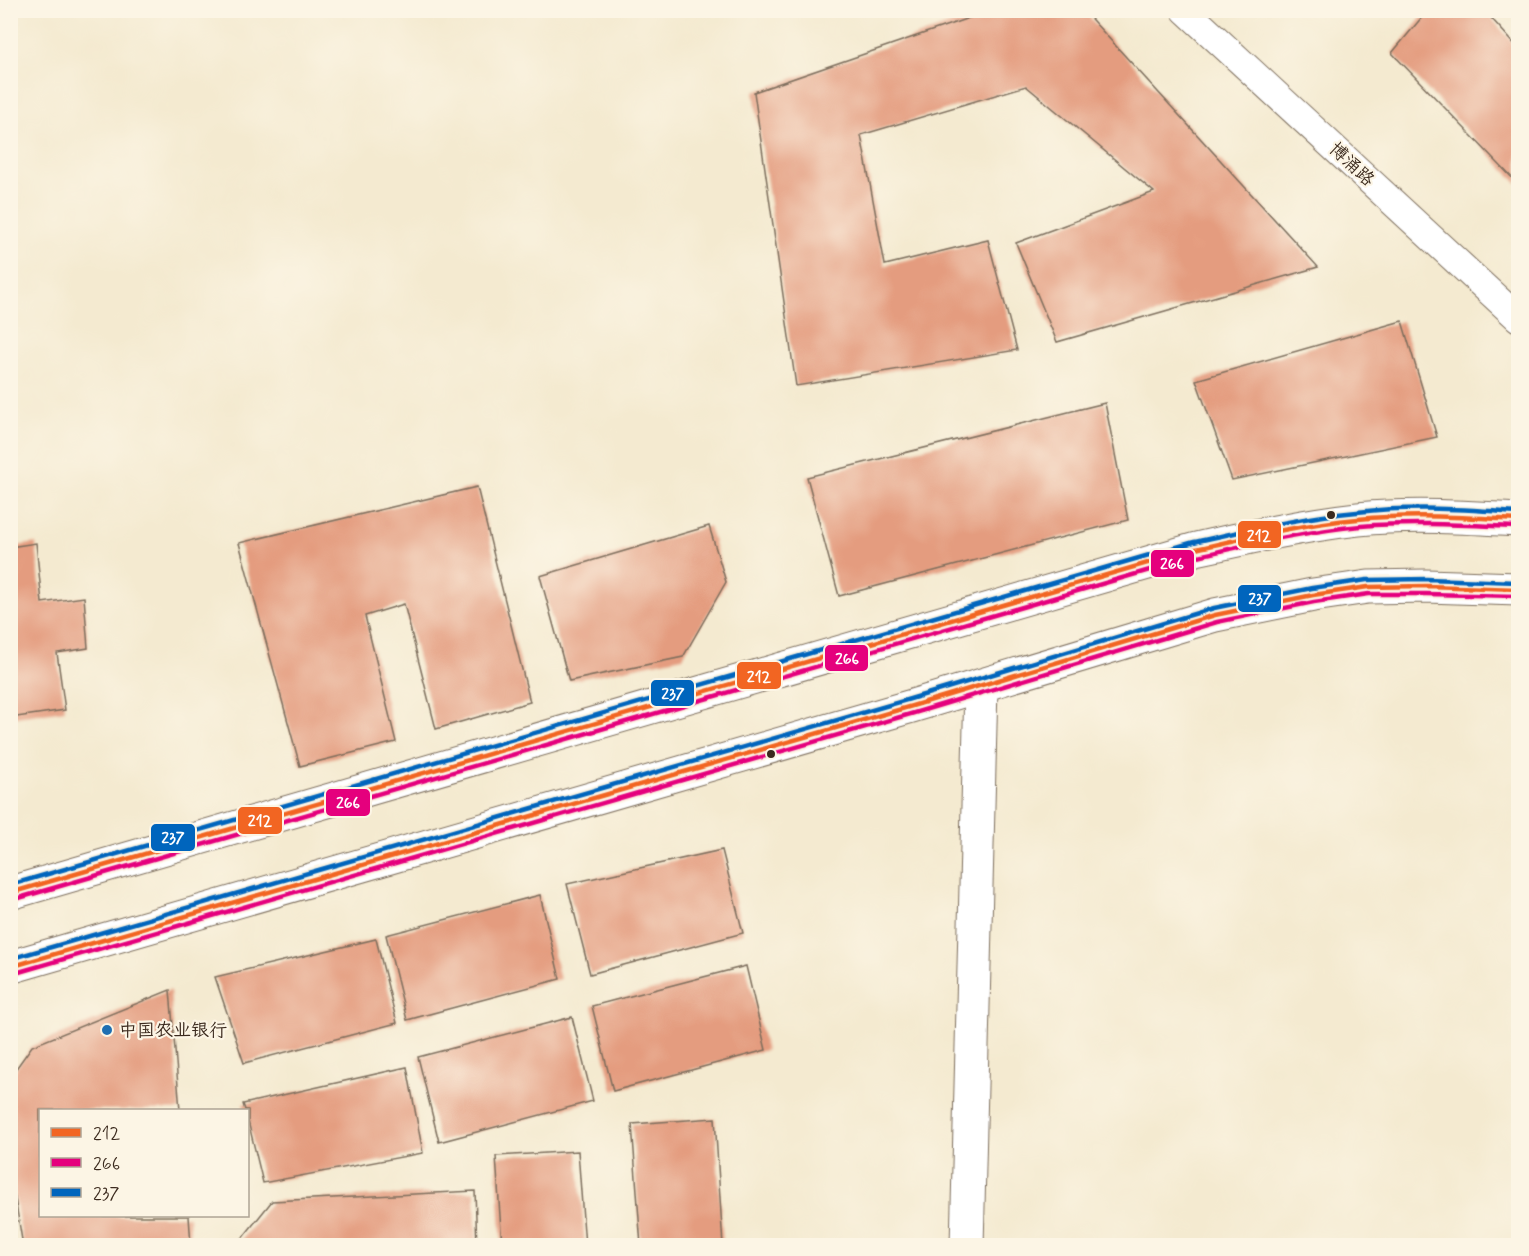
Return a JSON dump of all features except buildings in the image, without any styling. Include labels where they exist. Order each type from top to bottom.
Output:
[{"type":"main road","points":[[10,893],[1196,549],[1292,528],[1361,519],[1427,517],[1517,519]]},
{"type":"main road","points":[[10,967],[981,686],[1215,615],[1368,587],[1518,589]]},
{"type":"main road","points":[[967,1245],[981,686]]},
{"type":"main road","points":[[10,873],[58,880]]},
{"type":"main road","points":[[10,978],[72,949]]},
{"type":"street","name":"博涌路","points":[[1185,10],[1518,318]]},
{"type":"transit line","name":"237","points":[[10,885],[1194,542],[1295,521],[1377,510],[1438,509],[1518,513]]},
{"type":"transit line","name":"212","points":[[10,893],[1196,549],[1297,528],[1378,517],[1418,516],[1518,520]]},
{"type":"transit line","name":"266","points":[[12,900],[1198,556],[1299,535],[1361,526],[1420,524],[1518,527]]},
{"type":"transit line","name":"237","points":[[10,959],[910,699],[1214,608],[1312,588],[1367,580],[1518,582]]},
{"type":"transit line","name":"212","points":[[10,967],[912,706],[1215,615],[1313,595],[1368,587],[1518,589]]},
{"type":"transit line","name":"266","points":[[12,974],[914,713],[1217,622],[1314,602],[1369,594],[1518,596]]},
{"type":"place","name":"中国农业银行","points":[[107,1030]]}]
